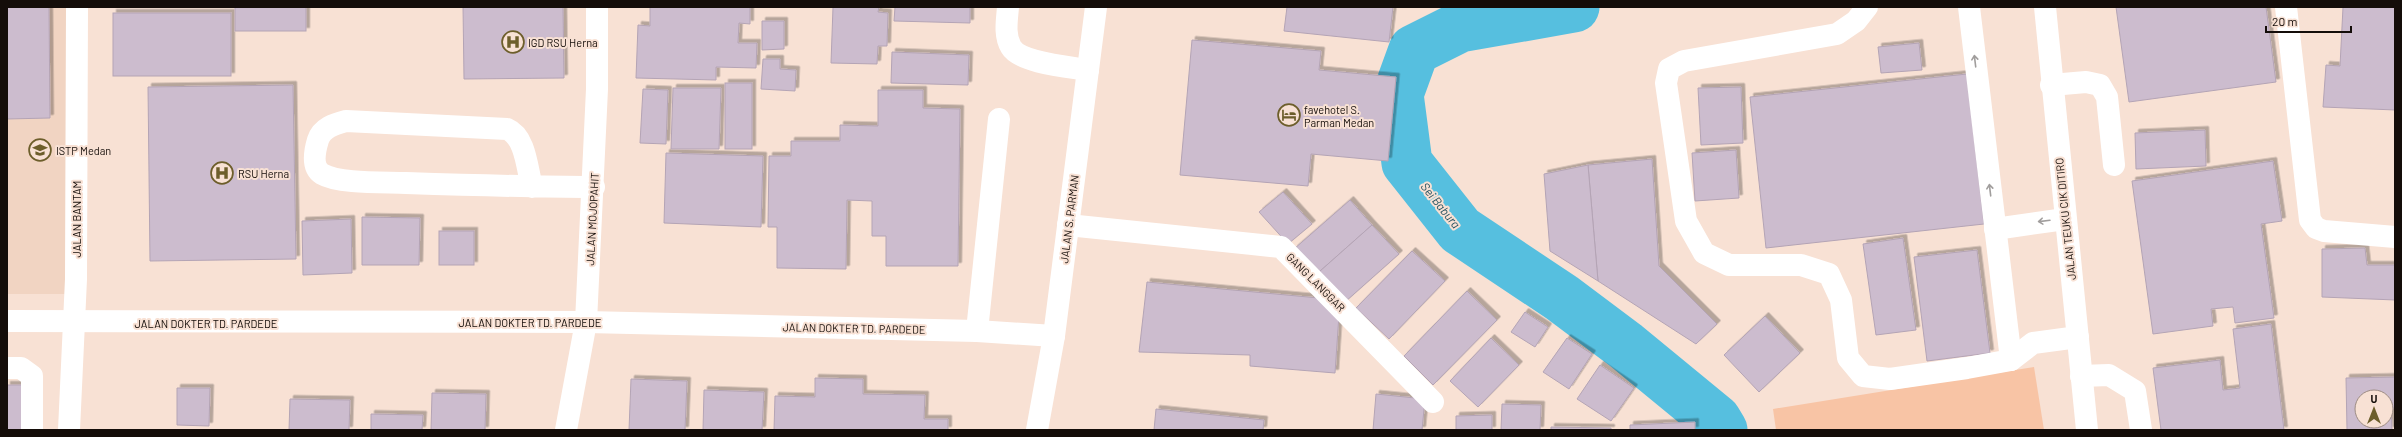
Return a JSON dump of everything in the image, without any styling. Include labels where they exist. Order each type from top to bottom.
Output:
[{"type":"street","name":"JALAN BANTAM","points":[[69,430],[75,323],[77,7]]},
{"type":"street","name":"JALAN MOJOPAHIT","points":[[566,430],[586,322],[594,187],[597,89],[597,7]]},
{"type":"street","points":[[1008,7],[1008,37],[1011,47],[1017,53],[1053,64],[1088,70]]},
{"type":"street","name":"JALAN S. PARMAN","points":[[1037,430],[1054,336],[1096,7]]},
{"type":"street","points":[[1867,7],[1856,21],[1837,34],[1684,61],[1669,69],[1666,83],[1686,221],[1704,253],[1729,265],[1801,265],[1829,274],[1841,300],[1848,358],[1863,376],[1890,379],[2011,360],[2033,343],[2078,337]]},
{"type":"street","points":[[1969,7],[2011,360]]},
{"type":"street","name":"JALAN TEUKU CIK DITIRO","points":[[2045,7],[2051,86],[2087,430]]},
{"type":"street","points":[[2286,7],[2310,220],[2316,228],[2324,231],[2395,237]]},
{"type":"street","points":[[2051,86],[2086,82],[2100,86],[2107,97],[2114,164]]},
{"type":"street","points":[[977,330],[999,119]]},
{"type":"street","points":[[532,187],[520,139],[514,132],[507,129],[346,121],[327,128],[320,135],[315,151],[315,164],[321,173],[332,178],[361,181],[532,187],[594,187]]},
{"type":"street","points":[[1995,229],[2065,219]]},
{"type":"street","name":"GANG LANGGAR","points":[[1068,225],[1281,247],[1433,402]]},
{"type":"street","name":"JALAN DOKTER TD. PARDEDE","points":[[7,321],[75,323],[586,322],[977,330],[1054,336]]},
{"type":"street","points":[[7,368],[21,368],[32,376],[32,430]]},
{"type":"street","points":[[2081,376],[2108,375],[2135,391],[2141,430]]},
{"type":"shaded area","name":"ISTP Medan","points":[[7,7],[73,7],[72,294],[7,294]]},
{"type":"shaded area","points":[[2034,367],[2044,430],[1776,430],[1773,409]]},
{"type":"building","points":[[7,7],[49,7],[50,118],[7,119]]},
{"type":"building","points":[[235,7],[306,7],[306,31],[235,31]]},
{"type":"building","name":"IGD RSU Herna","points":[[463,7],[563,7],[564,78],[464,79]]},
{"type":"building","points":[[650,7],[750,7],[750,24],[739,23],[738,43],[757,43],[756,68],[716,67],[716,80],[636,78],[638,25],[650,26]]},
{"type":"building","points":[[833,7],[879,7],[878,12],[888,13],[887,46],[878,46],[877,64],[831,63]]},
{"type":"building","points":[[895,7],[970,7],[970,23],[894,21]]},
{"type":"building","points":[[1287,7],[1393,7],[1389,42],[1284,31]]},
{"type":"building","points":[[2116,7],[2266,7],[2276,82],[2129,102]]},
{"type":"building","points":[[2343,7],[2395,7],[2395,110],[2323,107],[2326,65],[2340,66]]},
{"type":"building","points":[[113,13],[231,13],[231,76],[113,76]]},
{"type":"building","points":[[762,21],[784,21],[784,49],[762,50]]},
{"type":"building","name":"favehotel S. Parman Medan","points":[[1192,40],[1321,51],[1319,70],[1396,77],[1388,161],[1311,154],[1308,186],[1180,175]]},
{"type":"building","points":[[1919,43],[1922,70],[1881,73],[1878,47]]},
{"type":"building","points":[[892,52],[969,55],[968,85],[891,83]]},
{"type":"building","points":[[763,59],[780,59],[780,69],[796,70],[795,91],[761,89]]},
{"type":"building","points":[[1967,74],[1984,224],[1766,248],[1750,97]]},
{"type":"building","points":[[725,83],[752,83],[752,149],[725,149]]},
{"type":"building","name":"RSU Herna","points":[[293,85],[296,259],[150,261],[148,87]]},
{"type":"building","points":[[1741,87],[1743,143],[1701,145],[1698,88]]},
{"type":"building","points":[[673,88],[721,88],[719,149],[671,149]]},
{"type":"building","points":[[643,89],[668,90],[666,144],[640,143]]},
{"type":"building","points":[[878,90],[923,90],[923,108],[960,109],[958,266],[886,266],[886,236],[872,236],[872,201],[847,200],[846,269],[777,268],[777,227],[768,227],[769,156],[791,156],[791,141],[840,141],[840,125],[878,126]]},
{"type":"building","points":[[2205,130],[2206,166],[2136,169],[2135,133]]},
{"type":"building","points":[[1736,150],[1739,198],[1695,201],[1692,153]]},
{"type":"building","points":[[666,153],[763,156],[761,227],[664,223]]},
{"type":"building","points":[[1652,159],[1659,266],[1717,324],[1696,344],[1598,281],[1588,165]]},
{"type":"building","points":[[2273,161],[2282,221],[2261,224],[2274,318],[2235,323],[2233,307],[2211,309],[2213,326],[2153,334],[2132,181]]},
{"type":"building","points":[[1588,165],[1598,281],[1550,251],[1544,174]]},
{"type":"building","points":[[1283,192],[1312,224],[1288,244],[1259,212]]},
{"type":"building","points":[[1350,200],[1372,225],[1319,272],[1294,249]]},
{"type":"building","points":[[362,217],[420,218],[419,265],[362,265]]},
{"type":"building","points":[[351,219],[352,273],[303,275],[302,221]]},
{"type":"building","points":[[1372,225],[1399,254],[1345,302],[1319,272]]},
{"type":"building","points":[[439,231],[474,231],[474,265],[439,265]]},
{"type":"building","points":[[1903,238],[1916,330],[1876,335],[1863,244]]},
{"type":"building","points":[[2365,248],[2367,265],[2395,265],[2395,300],[2322,297],[2322,249]]},
{"type":"building","points":[[1977,250],[1990,353],[1927,361],[1914,257]]},
{"type":"building","points":[[1412,251],[1445,281],[1389,339],[1356,308]]},
{"type":"building","points":[[1147,282],[1340,300],[1335,373],[1250,366],[1250,355],[1139,352]]},
{"type":"building","points":[[1467,291],[1497,320],[1433,385],[1404,356]]},
{"type":"building","points":[[1525,312],[1548,327],[1535,347],[1511,332]]},
{"type":"building","points":[[1765,316],[1800,353],[1759,392],[1724,355]]},
{"type":"building","points":[[2271,324],[2284,430],[2161,430],[2153,368],[2220,360],[2223,390],[2240,388],[2233,329]]},
{"type":"building","points":[[1491,338],[1519,365],[1478,407],[1450,381]]},
{"type":"building","points":[[1567,338],[1592,354],[1569,389],[1543,372]]},
{"type":"building","points":[[1600,365],[1634,388],[1611,421],[1577,399]]},
{"type":"building","points":[[2395,377],[2395,408],[2394,389],[2354,389],[2354,429],[2392,430],[2347,430],[2346,378]]},
{"type":"building","points":[[815,378],[863,379],[863,394],[925,395],[924,419],[948,419],[948,430],[774,430],[775,396],[815,397]]},
{"type":"building","points":[[631,379],[687,381],[685,430],[629,430]]},
{"type":"building","points":[[7,385],[27,385],[27,430],[7,430]]},
{"type":"building","points":[[177,388],[210,388],[209,426],[177,425]]},
{"type":"building","points":[[704,390],[764,392],[762,430],[703,430]]},
{"type":"building","points":[[432,393],[486,394],[485,430],[431,430]]},
{"type":"building","points":[[1376,394],[1425,399],[1422,430],[1373,430]]},
{"type":"building","points":[[290,399],[350,400],[349,430],[289,430]]},
{"type":"building","points":[[1502,404],[1541,405],[1540,430],[1501,430]]},
{"type":"building","points":[[1156,409],[1264,420],[1263,430],[1154,430]]},
{"type":"building","points":[[371,414],[423,415],[422,430],[371,430]]},
{"type":"building","points":[[1492,415],[1492,430],[1456,430],[1456,416]]},
{"type":"building","points":[[1695,422],[1695,430],[1630,430],[1630,425]]},
{"type":"building","points":[[1551,427],[1611,428],[1611,430],[1551,430]]},
{"type":"waterway","name":"Sei Babura","points":[[1574,7],[1460,27],[1414,50],[1398,94],[1407,163],[1460,230],[1562,298],[1626,346],[1716,420],[1722,430]]},
{"type":"place","name":"IGD RSU Herna","points":[[513,42]]},
{"type":"place","name":"favehotel S. Parman Medan","points":[[1289,115]]},
{"type":"place","name":"ISTP Medan","points":[[40,150]]},
{"type":"place","name":"RSU Herna","points":[[222,173]]}]
